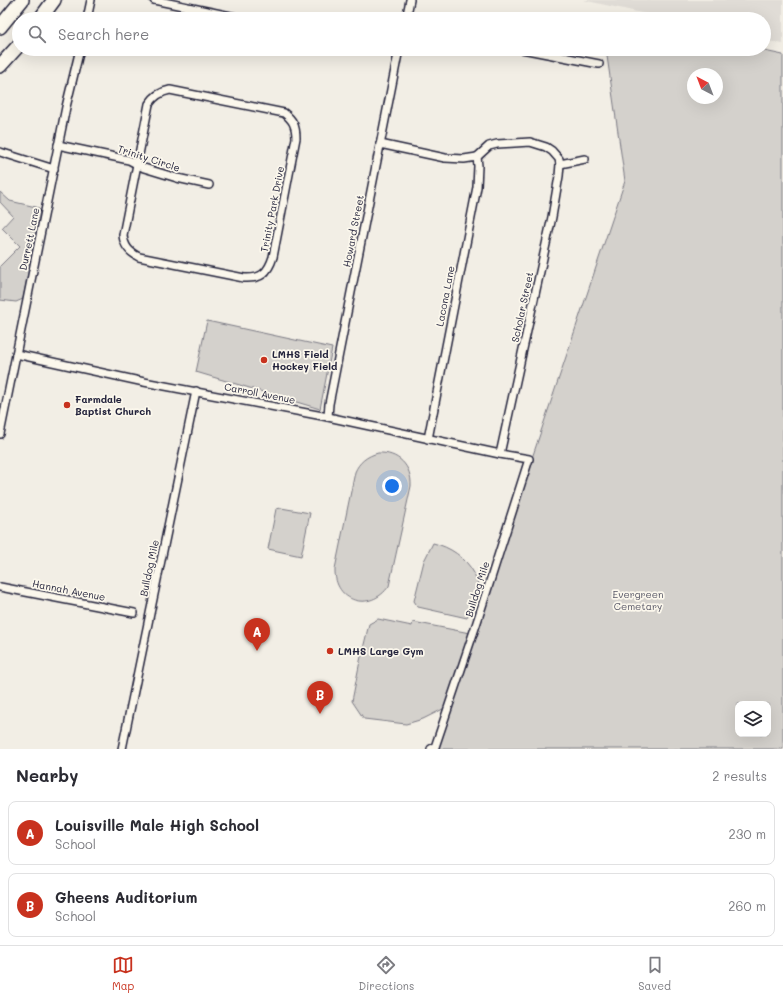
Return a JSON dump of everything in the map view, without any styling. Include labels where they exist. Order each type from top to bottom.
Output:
[{"type":"highway","points":[[12,12],[22,0]]},
{"type":"highway","points":[[45,12],[54,0]]},
{"type":"highway","points":[[0,27],[12,12]]},
{"type":"highway","points":[[0,66],[12,53]]},
{"type":"street","points":[[88,12],[91,0]]},
{"type":"street","points":[[154,0],[211,12]]},
{"type":"street","points":[[407,12],[410,0]]},
{"type":"street","name":"Durrett Lane","points":[[0,434],[58,145],[78,56]]},
{"type":"street","name":"Howard Street","points":[[328,417],[329,404],[396,56]]},
{"type":"street","points":[[558,56],[599,64]]},
{"type":"street","name":"Trinity Park Drive","points":[[163,91],[174,91],[284,113],[295,124],[296,138],[273,257],[268,269],[263,274],[255,278],[244,278],[139,257],[132,253],[125,244],[123,235],[136,164],[149,104],[153,98],[163,91]]},
{"type":"street","points":[[380,144],[449,158],[464,159],[477,157],[489,146],[505,143],[530,142],[546,147],[556,155],[560,164],[585,159]]},
{"type":"street","name":"Trinity Circle","points":[[58,145],[129,160],[144,168],[177,178],[209,185]]},
{"type":"street","points":[[0,152],[54,169]]},
{"type":"street","name":"Lacona Lane","points":[[428,439],[477,187],[477,157]]},
{"type":"street","name":"Scholar Street","points":[[500,454],[552,217],[560,164]]},
{"type":"street","name":"Carroll Avenue","points":[[16,354],[144,382],[328,417],[500,454]]},
{"type":"street","name":"Bulldog Mile","points":[[122,749],[196,391]]},
{"type":"street","name":"Bulldog Mile","points":[[431,749],[434,747],[477,622],[529,459],[500,454]]},
{"type":"street","name":"Hannah Avenue","points":[[0,587],[134,613]]},
{"type":"shaded area","points":[[583,0],[783,0],[783,44],[771,41],[771,12],[637,12]]},
{"type":"green space","name":"Evergreen Cemetary","points":[[771,52],[783,55],[783,749],[431,749],[477,622],[625,181],[607,56],[771,56]]},
{"type":"green space","points":[[0,192],[10,201],[39,208],[40,212],[23,299],[16,302],[0,300],[0,266],[20,246],[2,228],[13,216],[0,202]]},
{"type":"green space","name":"LMHS Field Hockey Field","points":[[207,321],[332,348],[320,409],[196,372]]},
{"type":"green space","points":[[378,453],[392,455],[402,462],[409,472],[411,486],[389,586],[381,594],[372,599],[363,601],[354,600],[340,589],[336,580],[335,569],[355,472],[364,460]]},
{"type":"green space","points":[[281,508],[310,513],[301,556],[268,549],[276,509]]},
{"type":"green space","points":[[433,543],[451,550],[462,558],[474,573],[478,582],[478,588],[467,618],[418,607],[414,601],[424,561]]},
{"type":"green space","points":[[378,619],[412,626],[413,622],[470,633],[447,707],[423,719],[406,724],[364,719],[352,701],[369,624]]},
{"type":"place","name":"LMHS Field Hockey Field","points":[[264,360]]},
{"type":"place","name":"Farmdale Baptist Church","points":[[67,405]]},
{"type":"place","name":"Louisville Male High School","points":[[257,651]]},
{"type":"place","name":"LMHS Large Gym","points":[[330,651]]},
{"type":"place","name":"Gheens Auditorium","points":[[320,714]]}]
